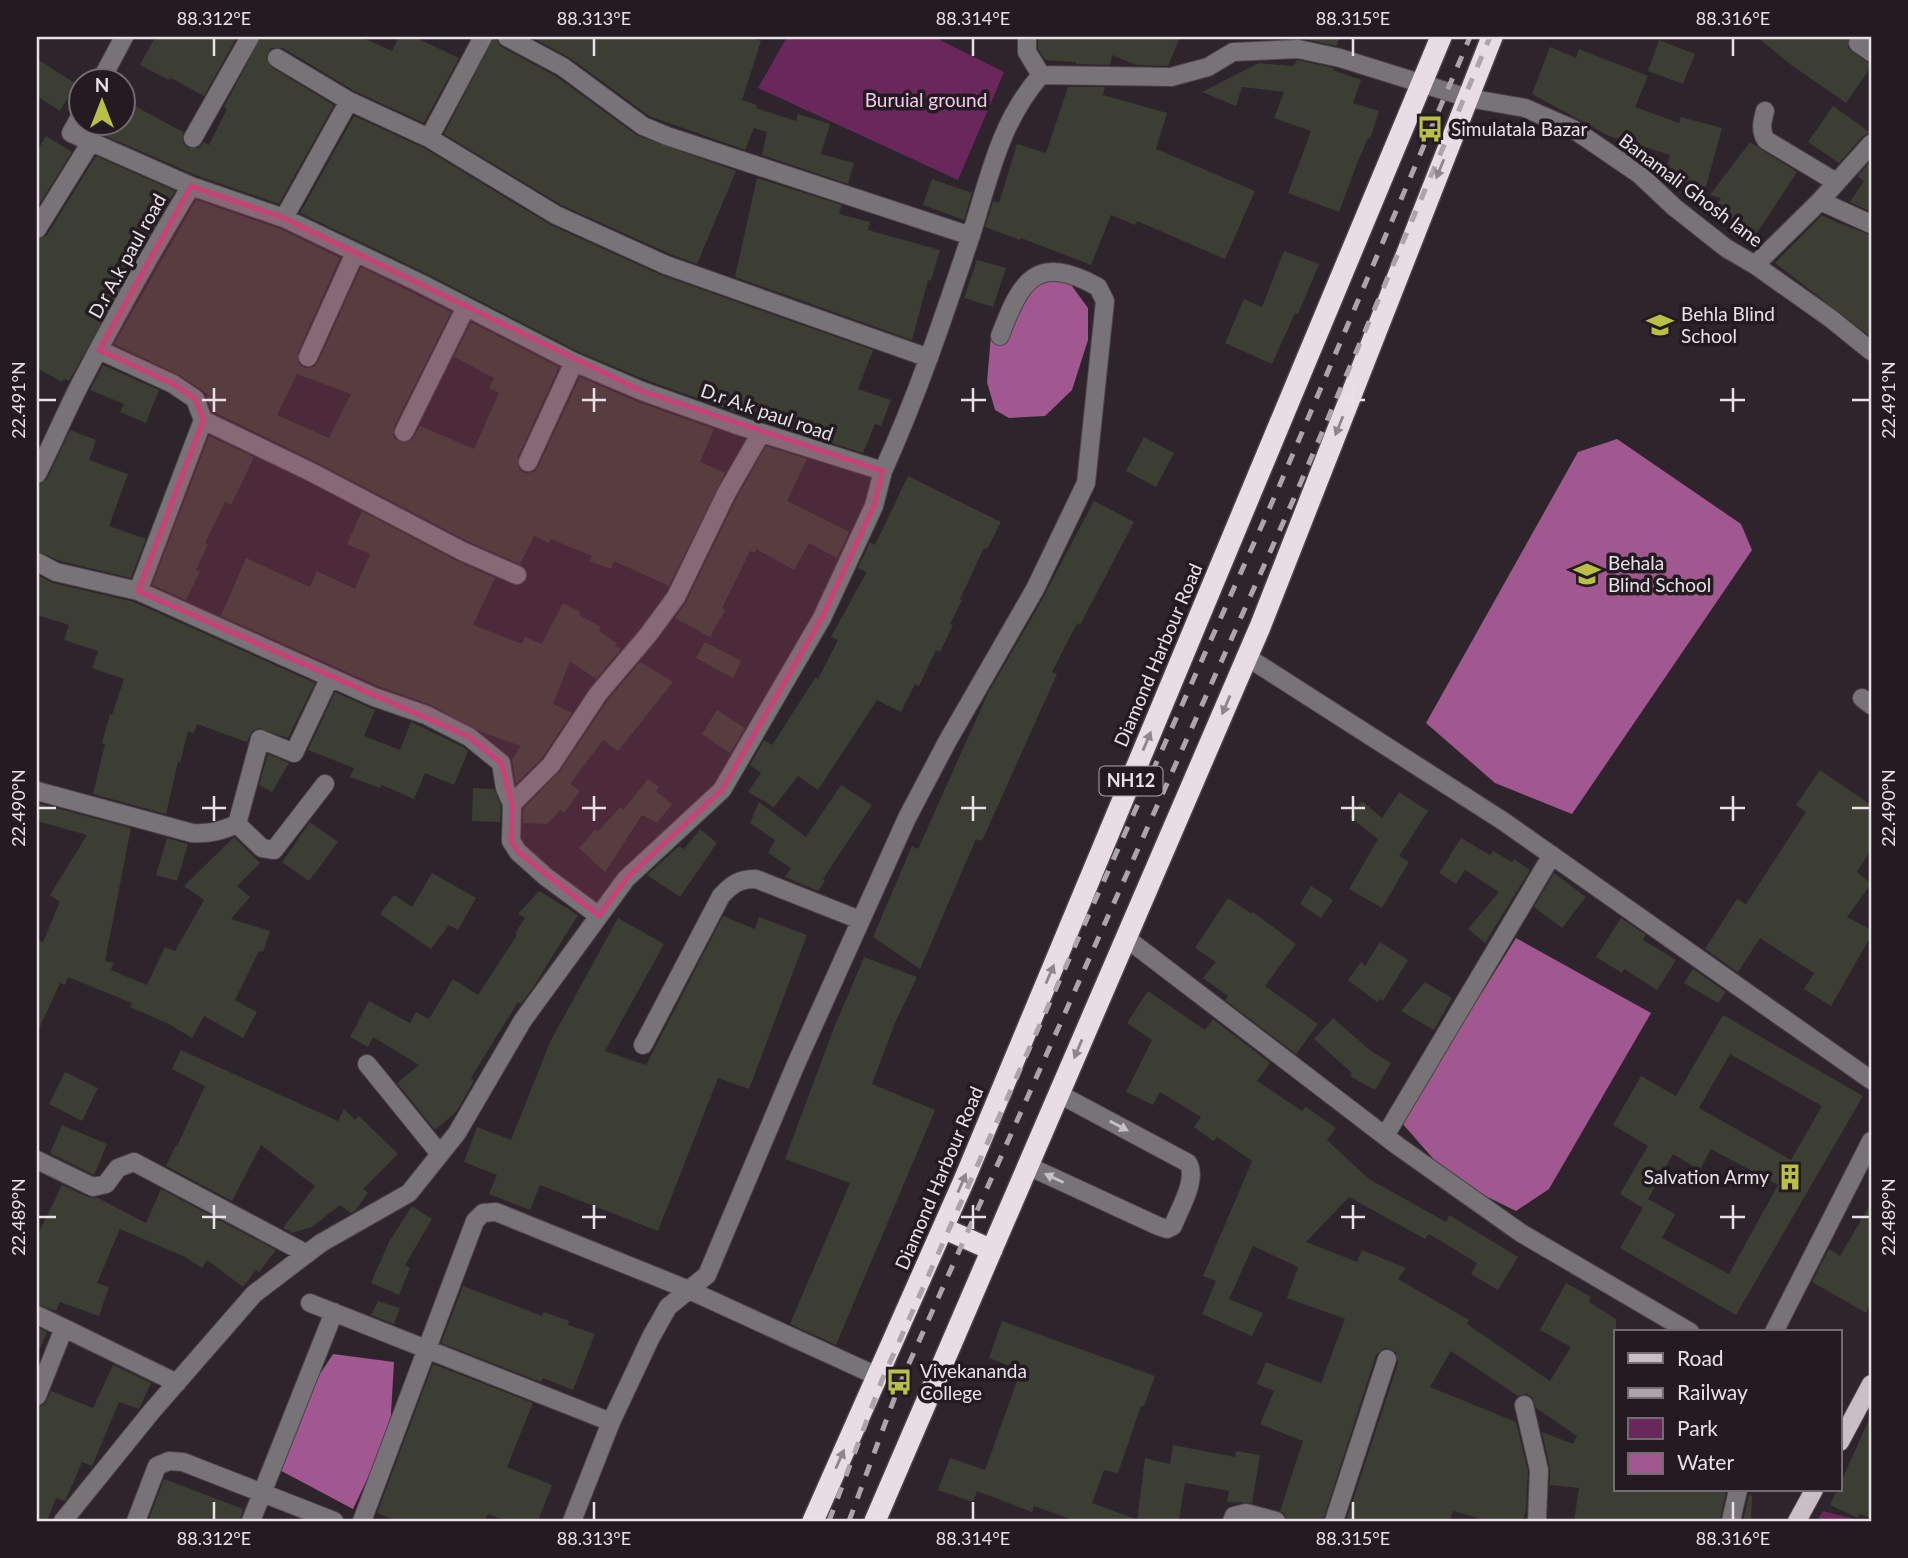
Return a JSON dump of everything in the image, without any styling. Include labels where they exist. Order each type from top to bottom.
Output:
[{"type":"highway","name":"Diamond Harbour Road","points":[[813,1521],[943,1228],[1441,37]]},
{"type":"highway","name":"NH12","points":[[875,1521],[1247,657],[1492,37]]},
{"type":"highway","points":[[943,1228],[992,1250]]},
{"type":"main road","points":[[1842,1438],[1871,1384]]},
{"type":"main road","points":[[1797,1521],[1813,1492]]},
{"type":"street","points":[[108,66],[124,37]]},
{"type":"street","points":[[193,138],[250,37]]},
{"type":"street","points":[[429,138],[483,37]]},
{"type":"street","points":[[508,37],[563,67],[643,126],[971,236]]},
{"type":"street","points":[[1027,37],[1027,52],[1041,75]]},
{"type":"street","points":[[1041,75],[1171,77],[1208,66],[1233,52],[1298,49],[1340,58],[1422,82]]},
{"type":"street","points":[[277,58],[349,101],[429,138],[556,215],[666,265],[929,358]]},
{"type":"street","points":[[63,1521],[254,1294],[321,1243],[408,1193],[457,1133],[523,1020],[626,880],[722,790],[822,618],[874,506],[883,471],[929,358],[1004,130],[1041,75]]},
{"type":"street","name":"Banamali Ghosh lane","points":[[1422,82],[1468,97],[1525,108],[1573,130],[1639,174],[1674,207],[1726,248],[1755,265],[1871,351]]},
{"type":"street","points":[[284,218],[349,101]]},
{"type":"street","points":[[1765,111],[1762,135],[1766,140],[1836,182]]},
{"type":"street","points":[[78,136],[191,186]]},
{"type":"street","points":[[37,229],[91,142]]},
{"type":"street","points":[[1755,265],[1820,201],[1871,144]]},
{"type":"street","name":"D.r A.k paul road","points":[[37,474],[153,248],[191,186],[284,218],[574,362],[642,391],[761,433],[883,471]]},
{"type":"street","points":[[1820,201],[1871,224]]},
{"type":"street","points":[[308,357],[355,253]]},
{"type":"street","points":[[572,1521],[611,1422],[668,1307],[707,1275],[860,919],[907,818],[953,731],[1035,589],[1086,483],[1105,301],[1098,287],[1068,274],[1045,272],[1028,281],[1014,297],[1000,336]]},
{"type":"street","points":[[404,432],[466,307]]},
{"type":"street","points":[[99,350],[173,384],[195,400],[203,420],[311,472],[462,551],[517,575]]},
{"type":"street","points":[[528,462],[574,362]]},
{"type":"street","points":[[138,591],[203,420]]},
{"type":"street","points":[[512,803],[551,765],[598,694],[676,597],[726,494],[761,433]]},
{"type":"street","points":[[37,562],[56,572],[138,591],[374,697],[426,715],[469,737],[501,763],[505,788],[512,803],[511,841],[518,852],[546,877],[599,916]]},
{"type":"street","points":[[1247,657],[1503,821],[1871,1080]]},
{"type":"street","points":[[237,824],[260,739],[294,753],[330,677]]},
{"type":"street","points":[[237,824],[262,848],[275,850],[325,784]]},
{"type":"street","points":[[37,791],[192,833],[210,834],[237,824]]},
{"type":"street","points":[[1385,1136],[1552,855]]},
{"type":"street","points":[[643,1045],[721,896],[732,884],[744,879],[756,879],[860,919]]},
{"type":"street","points":[[1126,938],[1385,1136],[1521,1233],[1687,1330]]},
{"type":"street","points":[[367,1064],[440,1154]]},
{"type":"street","points":[[1028,1166],[1158,1226],[1167,1229],[1173,1226],[1191,1179],[1192,1170],[1188,1163],[1059,1094]]},
{"type":"street","points":[[1775,1330],[1871,1141]]},
{"type":"street","points":[[37,1160],[93,1187],[106,1184],[118,1168],[134,1162],[307,1254]]},
{"type":"street","points":[[362,1521],[475,1222],[483,1213],[496,1212],[690,1290],[877,1376]]},
{"type":"street","points":[[310,1303],[611,1422]]},
{"type":"street","points":[[251,1521],[334,1312]]},
{"type":"street","points":[[37,1315],[177,1383]]},
{"type":"street","points":[[37,1396],[64,1328]]},
{"type":"street","points":[[1334,1521],[1387,1359]]},
{"type":"street","points":[[1524,1405],[1539,1470],[1537,1521]]},
{"type":"street","points":[[136,1521],[157,1466],[169,1461],[183,1462],[334,1521]]},
{"type":"street","points":[[1231,1521],[1234,1516],[1246,1513],[1276,1521]]},
{"type":"highlighted area","points":[[191,186],[284,218],[642,391],[883,471],[874,506],[822,618],[722,790],[626,879],[599,916],[518,852],[511,841],[512,804],[501,763],[469,737],[138,591],[203,420],[195,399],[173,384],[99,350]]},
{"type":"green space","name":"Buruial ground","points":[[787,37],[934,37],[1004,72],[958,180],[758,88]]},
{"type":"green space","points":[[1823,1511],[1862,1521],[1817,1521]]},
{"type":"water","points":[[1017,282],[1069,282],[1088,308],[1088,340],[1072,390],[1045,416],[1009,418],[995,410],[987,382],[991,335]]},
{"type":"water","points":[[1617,439],[1741,524],[1752,550],[1572,814],[1495,783],[1426,723],[1578,452]]},
{"type":"water","points":[[1516,938],[1651,1013],[1549,1189],[1516,1211],[1451,1179],[1401,1122]]},
{"type":"water","points":[[333,1354],[394,1362],[390,1431],[353,1509],[272,1466],[299,1406]]},
{"type":"building","points":[[155,37],[237,37],[204,96],[140,65]]},
{"type":"building","points":[[261,37],[361,37],[392,51],[399,37],[414,37],[459,58],[424,123],[354,91],[283,48],[271,48],[266,57],[271,67],[334,105],[279,204],[195,175],[106,136],[136,136],[136,107],[183,132],[183,143],[188,148],[198,148],[204,142],[209,145],[227,109],[224,107]]},
{"type":"building","points":[[494,37],[502,47],[557,77],[638,136],[736,171],[697,264],[561,205],[444,134]]},
{"type":"building","points":[[531,37],[747,37],[761,41],[742,100],[757,105],[756,108],[796,121],[798,114],[830,124],[821,154],[854,163],[848,184],[762,155],[767,132],[754,128],[745,150],[649,116],[570,58]]},
{"type":"building","points":[[1038,37],[1180,37],[1168,66],[1136,65],[1112,55],[1110,65],[1045,60],[1038,49]]},
{"type":"building","points":[[1339,37],[1337,46],[1303,39]]},
{"type":"building","points":[[1757,37],[1849,37],[1848,48],[1871,63],[1871,67],[1846,103]]},
{"type":"building","points":[[1659,40],[1695,54],[1683,84],[1648,71]]},
{"type":"building","points":[[1550,47],[1576,58],[1579,49],[1648,76],[1635,107],[1679,123],[1681,117],[1722,128],[1704,194],[1663,181],[1670,155],[1609,136],[1532,94]]},
{"type":"building","points":[[37,59],[66,78],[66,101],[60,111],[37,96]]},
{"type":"building","points":[[1297,60],[1334,68],[1333,70],[1361,80],[1353,103],[1379,111],[1339,212],[1288,193],[1311,131],[1274,118],[1284,92],[1242,87],[1236,106],[1202,92],[1259,63],[1293,66]]},
{"type":"building","points":[[1068,87],[1105,87],[1103,95],[1167,113],[1156,149],[1255,191],[1225,259],[1137,221],[1135,225],[1111,215],[1091,265],[985,227],[993,201],[999,203],[1017,144],[1046,153]]},
{"type":"building","points":[[1833,106],[1871,133],[1863,136],[1839,163],[1808,142]]},
{"type":"building","points":[[354,116],[424,148],[551,225],[661,275],[873,350],[858,389],[891,400],[881,426],[875,424],[863,453],[646,380],[579,352],[300,213]]},
{"type":"building","points":[[46,136],[72,152],[37,208],[37,151]]},
{"type":"building","points":[[1750,142],[1797,172],[1755,236],[1714,209],[1721,198],[1710,195]]},
{"type":"building","points":[[96,156],[175,191],[69,381],[64,379],[62,382],[37,368],[37,240],[47,235]]},
{"type":"building","points":[[1871,161],[1871,212],[1850,202],[1864,181],[1857,176]]},
{"type":"building","points":[[757,178],[842,205],[839,214],[870,222],[868,230],[940,250],[931,281],[928,280],[912,340],[735,277]]},
{"type":"building","points":[[932,179],[972,193],[964,220],[923,205]]},
{"type":"building","points":[[196,200],[280,229],[340,258],[298,352],[298,363],[304,368],[314,367],[318,362],[361,267],[451,312],[394,427],[394,438],[400,442],[411,441],[420,426],[474,449],[499,393],[489,388],[494,378],[454,357],[471,322],[559,367],[518,457],[518,468],[524,473],[534,472],[538,467],[580,377],[638,402],[714,429],[700,462],[725,473],[669,586],[614,561],[611,569],[590,561],[592,556],[551,539],[549,543],[534,536],[520,564],[467,541],[212,411],[208,394],[179,375],[114,344]],"holes":[[[297,374],[351,394],[329,438],[277,415]]]},
{"type":"building","points":[[1822,215],[1871,235],[1871,337],[1775,263]]},
{"type":"building","points":[[1284,251],[1319,264],[1298,314],[1295,313],[1272,364],[1225,343],[1244,299],[1262,307]]},
{"type":"building","points":[[977,260],[1006,268],[993,307],[964,298]]},
{"type":"building","points":[[103,365],[159,390],[146,423],[120,412],[124,404],[90,390]]},
{"type":"building","points":[[70,430],[96,440],[89,460],[128,474],[109,526],[146,539],[131,578],[60,561],[37,551],[37,492],[39,485],[47,479]]},
{"type":"building","points":[[209,436],[254,457],[231,505],[225,502],[205,543],[208,544],[196,570],[200,571],[186,600],[152,585]]},
{"type":"building","points":[[1144,437],[1174,453],[1156,487],[1126,471]]},
{"type":"building","points":[[766,446],[807,459],[787,501],[849,532],[837,558],[809,543],[794,570],[756,549],[755,553],[750,551],[722,608],[725,610],[710,637],[675,618],[686,602],[736,499]]},
{"type":"building","points":[[908,476],[1001,522],[987,549],[984,548],[960,599],[962,600],[950,624],[953,625],[940,652],[936,650],[919,686],[915,684],[901,712],[877,700],[818,790],[798,776],[774,807],[748,792],[761,773],[750,765],[764,740],[772,745],[816,677],[818,679],[838,640],[831,637],[865,575],[866,572],[858,568],[870,542],[875,545]]},
{"type":"building","points":[[1094,501],[1134,522],[1052,672],[1057,674],[982,841],[976,839],[920,969],[873,937],[912,846],[918,849],[988,693],[1038,607]]},
{"type":"building","points":[[362,511],[495,578],[473,625],[522,644],[525,637],[542,644],[563,603],[601,627],[599,631],[617,643],[615,646],[621,649],[596,679],[570,661],[553,704],[572,713],[542,758],[516,784],[512,760],[521,746],[481,732],[431,705],[378,686],[221,616],[246,558],[310,587],[317,571],[355,589],[370,554],[347,544]]},
{"type":"building","points":[[37,575],[53,583],[134,602],[315,683],[288,738],[259,728],[252,731],[247,742],[197,724],[194,733],[188,731],[166,814],[93,794],[105,744],[102,743],[124,679],[92,668],[98,651],[64,640],[69,625],[37,615]]},
{"type":"building","points":[[705,642],[741,661],[733,678],[696,658]]},
{"type":"building","points":[[640,662],[673,682],[618,751],[603,740],[570,784],[580,791],[564,813],[560,810],[547,824],[523,823],[523,809],[560,771],[607,701]]},
{"type":"building","points":[[335,692],[375,710],[364,736],[400,750],[411,722],[463,747],[468,751],[454,785],[425,773],[414,799],[382,785],[380,788],[350,777],[354,768],[308,750]]},
{"type":"building","points":[[717,710],[745,728],[730,753],[702,734]]},
{"type":"building","points":[[268,754],[289,763],[272,792],[259,785]]},
{"type":"building","points":[[1820,770],[1871,805],[1871,850],[1857,872],[1871,884],[1847,917],[1871,930],[1871,936],[1831,1006],[1804,989],[1814,973],[1760,938],[1738,972],[1705,949],[1737,899],[1746,904],[1806,812],[1796,805]]},
{"type":"building","points":[[648,779],[659,787],[656,791],[672,804],[657,823],[642,815],[605,872],[579,848],[596,829],[598,832],[620,807],[623,810]]},
{"type":"building","points":[[841,785],[872,805],[823,879],[825,881],[818,891],[785,877],[791,868],[768,853],[775,840],[750,823],[759,802],[806,837]]},
{"type":"building","points":[[473,788],[494,789],[501,806],[500,822],[472,821]]},
{"type":"building","points":[[1399,792],[1428,811],[1399,856],[1409,862],[1382,908],[1349,889],[1378,839],[1350,817],[1362,801],[1382,818]]},
{"type":"building","points":[[37,803],[131,828],[105,961],[114,963],[111,970],[147,985],[165,947],[175,951],[204,900],[184,886],[234,837],[260,863],[237,886],[250,897],[231,919],[270,931],[263,952],[259,951],[235,1000],[257,1012],[243,1038],[204,1016],[192,1038],[169,1024],[130,1007],[132,1003],[68,977],[65,985],[60,983],[37,1033],[37,940],[43,942],[60,902],[50,895],[87,835],[37,821]]},
{"type":"building","points":[[310,822],[338,842],[309,881],[282,862]]},
{"type":"building","points":[[700,829],[717,843],[680,897],[647,875],[679,846],[684,849]]},
{"type":"building","points":[[167,838],[188,844],[177,881],[156,875]]},
{"type":"building","points":[[1461,838],[1490,855],[1493,851],[1512,862],[1514,859],[1530,870],[1485,943],[1468,929],[1499,892],[1465,870],[1456,884],[1439,873]]},
{"type":"building","points":[[432,873],[476,898],[458,930],[449,925],[431,949],[380,914],[394,895],[412,907]]},
{"type":"building","points":[[1554,873],[1586,897],[1562,928],[1534,907]]},
{"type":"building","points":[[1311,886],[1333,900],[1321,918],[1300,904]]},
{"type":"building","points":[[539,891],[578,915],[534,986],[521,1004],[518,1002],[471,1078],[474,1081],[456,1112],[435,1130],[397,1083],[419,1065],[373,1037],[368,1047],[350,1037],[369,1001],[410,1023],[416,1012],[429,1019],[453,979],[478,995],[517,935],[515,933],[525,918],[518,914]]},
{"type":"building","points":[[1228,898],[1252,914],[1253,912],[1296,944],[1265,986],[1318,1024],[1296,1054],[1225,1000],[1228,996],[1203,978],[1216,962],[1195,948]]},
{"type":"building","points":[[723,916],[755,929],[759,917],[807,935],[749,1089],[718,1078],[658,1231],[540,1185],[530,1210],[489,1194],[497,1175],[464,1162],[477,1127],[511,1140],[551,1040],[618,918],[664,944],[605,1051],[646,1065]]},
{"type":"building","points":[[1621,918],[1646,935],[1643,940],[1676,960],[1657,990],[1624,969],[1622,973],[1596,957]]},
{"type":"building","points":[[1380,942],[1408,960],[1383,1001],[1379,999],[1377,1002],[1348,980],[1361,962],[1365,966]]},
{"type":"building","points":[[864,957],[917,977],[895,1023],[872,1084],[935,1110],[836,1345],[790,1324],[850,1183],[785,1159]]},
{"type":"building","points":[[1693,969],[1726,992],[1718,1003],[1684,983]]},
{"type":"building","points":[[1425,982],[1452,998],[1434,1030],[1401,1011]]},
{"type":"building","points":[[1148,991],[1205,1030],[1213,1019],[1270,1063],[1257,1081],[1302,1111],[1306,1107],[1336,1128],[1327,1140],[1369,1179],[1446,1222],[1449,1215],[1518,1257],[1498,1290],[1471,1274],[1477,1263],[1429,1234],[1425,1239],[1349,1197],[1306,1242],[1357,1262],[1362,1250],[1406,1268],[1398,1279],[1469,1320],[1467,1324],[1550,1381],[1571,1347],[1540,1330],[1566,1283],[1591,1297],[1589,1302],[1616,1319],[1614,1492],[1726,1492],[1720,1521],[1574,1521],[1579,1488],[1550,1485],[1550,1468],[1542,1432],[1573,1444],[1577,1436],[1536,1408],[1532,1397],[1527,1394],[1518,1396],[1451,1351],[1430,1387],[1516,1422],[1528,1471],[1523,1521],[1488,1521],[1453,1511],[1450,1521],[1346,1521],[1398,1363],[1396,1352],[1385,1348],[1376,1355],[1323,1521],[1287,1521],[1284,1513],[1280,1511],[1303,1441],[1260,1424],[1274,1391],[1257,1384],[1266,1362],[1321,1383],[1345,1319],[1287,1298],[1298,1267],[1253,1246],[1229,1299],[1263,1313],[1252,1336],[1202,1314],[1216,1281],[1203,1276],[1252,1161],[1217,1137],[1213,1141],[1194,1127],[1201,1117],[1160,1092],[1153,1105],[1126,1092],[1152,1040],[1127,1023]]},
{"type":"building","name":"Salvation Army","points":[[1723,1015],[1863,1096],[1736,1315],[1620,1248],[1643,1208],[1620,1194],[1648,1146],[1613,1125],[1641,1076],[1676,1096]],"holes":[[[1730,1054],[1822,1106],[1791,1160],[1699,1108]],[[1711,1149],[1778,1185],[1729,1274],[1662,1238],[1675,1214],[1648,1199],[1673,1154],[1700,1170]]]},
{"type":"building","points":[[1333,1018],[1371,1051],[1391,1063],[1375,1090],[1350,1076],[1352,1073],[1314,1039]]},
{"type":"building","points":[[181,1050],[338,1121],[344,1109],[355,1120],[359,1116],[398,1154],[363,1189],[368,1193],[355,1211],[351,1213],[340,1205],[312,1227],[292,1233],[283,1228],[315,1186],[261,1145],[232,1201],[166,1166],[205,1086],[172,1069]]},
{"type":"building","points":[[65,1072],[98,1088],[82,1121],[49,1104]]},
{"type":"building","points":[[62,1125],[107,1144],[94,1175],[50,1153]]},
{"type":"building","points":[[62,1185],[88,1197],[98,1198],[146,1223],[161,1189],[276,1250],[243,1287],[207,1260],[202,1268],[185,1257],[120,1229],[97,1283],[109,1287],[99,1316],[60,1302],[56,1311],[37,1304],[37,1236]]},
{"type":"building","points":[[1871,1203],[1871,1302],[1866,1313],[1812,1282],[1829,1249],[1840,1256]]},
{"type":"building","points":[[412,1206],[432,1219],[405,1265],[410,1268],[399,1295],[371,1283],[389,1242]]},
{"type":"building","points":[[463,1286],[542,1316],[544,1312],[569,1321],[568,1325],[595,1334],[573,1390],[543,1378],[541,1382],[441,1343]]},
{"type":"building","points":[[378,1301],[400,1308],[394,1324],[371,1315]]},
{"type":"building","points":[[1002,1321],[1155,1376],[1144,1406],[1141,1406],[1118,1473],[1104,1470],[1092,1503],[1136,1519],[1135,1521],[1076,1521],[1034,1506],[1032,1512],[977,1491],[973,1502],[938,1490],[950,1458],[985,1470],[1021,1370],[989,1358]]},
{"type":"building","points":[[37,1327],[47,1332],[37,1356]]},
{"type":"building","points":[[433,1364],[533,1403],[507,1467],[552,1485],[538,1521],[507,1521],[488,1514],[485,1521],[397,1521],[377,1513]]},
{"type":"building","points":[[113,1365],[151,1383],[139,1409],[119,1402],[92,1466],[82,1462],[66,1499],[64,1501],[56,1498],[47,1521],[37,1521],[37,1407],[45,1404],[51,1391],[93,1408]]},
{"type":"building","points":[[1871,1415],[1871,1518],[1859,1514],[1858,1518],[1830,1505],[1836,1492],[1842,1492],[1842,1480]]},
{"type":"building","points":[[1173,1445],[1235,1457],[1236,1451],[1260,1455],[1252,1503],[1227,1502],[1229,1491],[1185,1483],[1179,1521],[1137,1521],[1145,1458],[1170,1464]]},
{"type":"building","points":[[164,1479],[243,1509],[240,1521],[148,1521]]},
{"type":"building","points":[[1749,1495],[1752,1496],[1751,1521],[1743,1521]]},
{"type":"railway","points":[[829,1521],[882,1380],[1278,489],[1470,37]]},
{"type":"railway","points":[[849,1521],[899,1386],[1295,496],[1490,37]]},
{"type":"place","name":"Simulatala Bazar","points":[[1430,129]]},
{"type":"place","name":"Behla Blind School","points":[[1660,325]]},
{"type":"place","name":"Behala Blind School","points":[[1587,574]]},
{"type":"place","name":"Salvation Army","points":[[1790,1177]]},
{"type":"place","name":"Vivekananda College","points":[[899,1382]]}]
